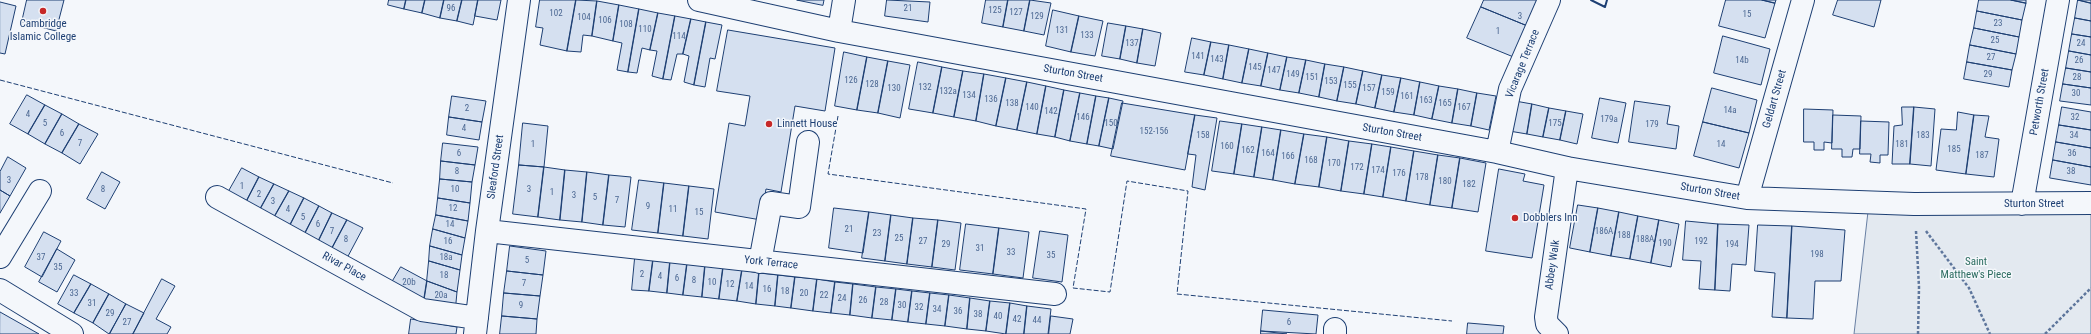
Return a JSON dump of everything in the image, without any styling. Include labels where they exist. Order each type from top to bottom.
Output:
[{"type":"street","name":"Sleaford Street","points":[[476,326],[487,231],[519,0]]},
{"type":"street","name":"Sturton Street","points":[[699,0],[839,31],[1497,152],[1567,168],[1747,198],[1914,210],[2022,204],[2091,203]]},
{"type":"street","points":[[839,31],[844,0]]},
{"type":"street","name":"Vicarage Terrace","points":[[1497,152],[1510,89],[1549,0]]},
{"type":"street","name":"Geldart Street","points":[[1747,198],[1803,0]]},
{"type":"street","name":"Petworth Street","points":[[2022,204],[2058,0]]},
{"type":"street","points":[[760,262],[771,203],[799,207],[808,142]]},
{"type":"street","name":"Abbey Walk","points":[[1546,331],[1548,305],[1567,168]]},
{"type":"street","points":[[0,257],[40,191]]},
{"type":"street","name":"Rivar Place","points":[[216,197],[422,310],[476,326]]},
{"type":"street","name":"York Terrace","points":[[487,231],[1055,294]]},
{"type":"street","points":[[0,290],[72,334]]},
{"type":"path","points":[[1914,210],[1919,287],[1918,334]]},
{"type":"path","points":[[1914,210],[1969,288],[1990,334]]},
{"type":"path","points":[[2045,334],[2091,288]]},
{"type":"green space","name":"Saint Matthew's Piece","points":[[2091,202],[2091,334],[1854,334],[1869,203]]},
{"type":"building","name":"Cambridge Islamic College","points":[[27,0],[64,0],[56,31],[22,22]]},
{"type":"building","points":[[389,0],[406,0],[404,9],[388,5]]},
{"type":"building","points":[[406,0],[425,0],[422,13],[404,9]]},
{"type":"building","points":[[425,0],[444,0],[440,18],[422,13]]},
{"type":"building","points":[[444,0],[462,0],[457,21],[440,18]]},
{"type":"building","points":[[462,0],[478,0],[473,25],[457,21]]},
{"type":"building","points":[[478,0],[501,0],[497,20],[475,16]]},
{"type":"building","points":[[540,0],[576,0],[567,51],[540,45],[543,28],[536,27]]},
{"type":"building","points":[[576,0],[597,1],[592,36],[583,35],[581,52],[567,51]]},
{"type":"building","points":[[797,0],[824,0],[823,5]]},
{"type":"building","points":[[887,0],[930,2],[928,22],[885,16]]},
{"type":"building","points":[[986,0],[1008,0],[1003,27],[982,23]]},
{"type":"building","points":[[1008,0],[1030,0],[1024,31],[1003,27]]},
{"type":"building","points":[[1030,0],[1051,3],[1044,35],[1024,31]]},
{"type":"building","points":[[1484,0],[1542,0],[1530,27],[1481,7]]},
{"type":"building","points":[[1726,0],[1762,0],[1775,3],[1765,38],[1719,26]]},
{"type":"building","points":[[1762,0],[1776,0],[1775,3]]},
{"type":"building","points":[[1838,0],[1881,0],[1874,27],[1833,15]]},
{"type":"building","points":[[1979,0],[2011,0],[2026,3],[2022,20],[1977,11]]},
{"type":"building","points":[[2011,0],[2026,0],[2026,3]]},
{"type":"building","points":[[2078,0],[2091,3],[2091,21],[2075,18]]},
{"type":"building","points":[[2078,0],[2091,0],[2091,3]]},
{"type":"building","points":[[597,1],[619,5],[613,41],[592,36]]},
{"type":"building","points":[[0,2],[16,6],[5,54],[0,53]]},
{"type":"building","points":[[619,5],[639,9],[628,72],[617,70],[622,43],[613,41]]},
{"type":"building","points":[[1481,7],[1530,27],[1516,58],[1467,38]]},
{"type":"building","points":[[639,9],[658,13],[650,50],[642,48],[637,73],[628,72]]},
{"type":"building","points":[[1053,10],[1079,16],[1071,52],[1046,46]]},
{"type":"building","points":[[1977,11],[2022,20],[2019,37],[1974,28]]},
{"type":"building","points":[[658,13],[675,16],[663,79],[652,76],[657,51],[650,50]]},
{"type":"building","points":[[675,16],[691,19],[683,54],[677,54],[671,80],[663,79]]},
{"type":"building","points":[[1079,16],[1103,21],[1095,56],[1071,52]]},
{"type":"building","points":[[2075,18],[2091,21],[2091,37],[2072,34]]},
{"type":"building","points":[[691,19],[706,22],[694,85],[684,82],[689,56],[683,54]]},
{"type":"building","points":[[706,22],[722,25],[715,59],[710,58],[705,87],[694,85]]},
{"type":"building","points":[[1108,23],[1126,26],[1120,59],[1102,56]]},
{"type":"building","points":[[1126,26],[1143,29],[1137,63],[1120,59]]},
{"type":"building","points":[[1974,28],[2019,37],[2016,54],[1970,45]]},
{"type":"building","points":[[1143,29],[1161,33],[1155,66],[1137,63]]},
{"type":"building","name":"Linnett House","points":[[728,30],[835,48],[825,111],[795,106],[781,192],[766,189],[761,220],[715,212],[729,123],[745,126],[750,96],[717,91]]},
{"type":"building","points":[[2072,34],[2091,37],[2091,55],[2069,51]]},
{"type":"building","points":[[1723,36],[1770,49],[1761,85],[1714,73]]},
{"type":"building","points":[[1192,38],[1211,42],[1204,75],[1185,72]]},
{"type":"building","points":[[1211,42],[1229,45],[1223,79],[1204,75]]},
{"type":"building","points":[[1229,45],[1249,49],[1242,83],[1223,79]]},
{"type":"building","points":[[1970,45],[2016,54],[2012,70],[1967,62]]},
{"type":"building","points":[[1249,49],[1268,53],[1261,86],[1242,83]]},
{"type":"building","points":[[2069,51],[2091,55],[2091,72],[2066,68]]},
{"type":"building","points":[[844,52],[867,57],[857,110],[835,106]]},
{"type":"building","points":[[1268,53],[1287,57],[1280,90],[1261,86]]},
{"type":"building","points":[[867,57],[888,61],[878,113],[857,110]]},
{"type":"building","points":[[1287,57],[1306,60],[1299,93],[1280,90]]},
{"type":"building","points":[[1306,60],[1325,64],[1319,97],[1299,93]]},
{"type":"building","points":[[888,61],[910,65],[900,118],[878,113]]},
{"type":"building","points":[[918,62],[942,67],[933,113],[909,109]]},
{"type":"building","points":[[1967,62],[2012,70],[2009,87],[1964,79]]},
{"type":"building","points":[[1325,64],[1344,67],[1337,101],[1319,97]]},
{"type":"building","points":[[942,67],[963,71],[954,117],[933,113]]},
{"type":"building","points":[[1344,67],[1363,71],[1356,104],[1337,101]]},
{"type":"building","points":[[2066,68],[2091,72],[2091,88],[2063,84]]},
{"type":"building","points":[[963,71],[984,74],[976,121],[954,117]]},
{"type":"building","points":[[1363,71],[1382,75],[1375,108],[1356,104]]},
{"type":"building","points":[[984,74],[1006,78],[996,126],[976,121]]},
{"type":"building","points":[[1382,75],[1401,78],[1394,112],[1375,108]]},
{"type":"building","points":[[1006,78],[1027,82],[1017,130],[996,126]]},
{"type":"building","points":[[1401,78],[1420,82],[1414,115],[1394,112]]},
{"type":"building","points":[[1027,82],[1046,86],[1037,134],[1017,130]]},
{"type":"building","points":[[1420,82],[1439,86],[1432,119],[1414,115]]},
{"type":"building","points":[[2063,84],[2091,88],[2091,105],[2060,101]]},
{"type":"building","points":[[1046,86],[1064,90],[1055,137],[1037,134]]},
{"type":"building","points":[[1439,86],[1458,89],[1452,123],[1432,119]]},
{"type":"building","points":[[1712,88],[1757,100],[1749,133],[1703,122]]},
{"type":"building","points":[[1458,89],[1477,93],[1471,126],[1452,123]]},
{"type":"building","points":[[1064,90],[1080,93],[1070,141],[1055,137]]},
{"type":"building","points":[[1080,93],[1096,96],[1087,144],[1070,141]]},
{"type":"building","points":[[1477,93],[1496,96],[1489,130],[1471,126]]},
{"type":"building","points":[[27,95],[45,105],[28,134],[10,124]]},
{"type":"building","points":[[452,96],[486,101],[482,122],[449,117]]},
{"type":"building","points":[[1096,96],[1109,98],[1099,146],[1087,144]]},
{"type":"building","points":[[1109,98],[1123,101],[1113,149],[1099,146]]},
{"type":"building","points":[[1600,98],[1626,103],[1618,143],[1592,138]]},
{"type":"building","points":[[1515,101],[1532,104],[1527,134],[1509,131]]},
{"type":"building","points":[[1635,101],[1670,106],[1667,124],[1679,126],[1676,149],[1629,142]]},
{"type":"building","points":[[1122,103],[1195,115],[1185,170],[1111,156]]},
{"type":"building","points":[[1532,104],[1549,108],[1543,137],[1527,134]]},
{"type":"building","points":[[45,105],[62,114],[45,144],[28,134]]},
{"type":"building","points":[[1902,107],[1914,107],[1910,164],[1892,164],[1894,126],[1902,125]]},
{"type":"building","points":[[1914,107],[1935,109],[1931,166],[1910,164]]},
{"type":"building","points":[[2062,107],[2091,112],[2091,130],[2059,125]]},
{"type":"building","points":[[1549,108],[1566,111],[1560,140],[1543,137]]},
{"type":"building","points":[[1804,109],[1833,110],[1832,143],[1824,142],[1824,150],[1814,150],[1814,142],[1804,142]]},
{"type":"building","points":[[1566,111],[1583,114],[1577,144],[1560,140]]},
{"type":"building","points":[[1958,112],[1974,115],[1966,174],[1936,170],[1941,129],[1956,130]]},
{"type":"building","points":[[62,114],[79,124],[62,153],[45,144]]},
{"type":"building","points":[[1195,115],[1217,118],[1205,190],[1192,187],[1196,155],[1188,154]]},
{"type":"building","points":[[1833,115],[1861,116],[1860,149],[1853,149],[1852,157],[1842,157],[1842,149],[1832,149]]},
{"type":"building","points":[[1974,115],[1989,116],[1985,137],[1999,139],[1994,177],[1966,174]]},
{"type":"building","points":[[449,117],[482,122],[479,140],[447,135]]},
{"type":"building","points":[[1220,121],[1242,124],[1234,174],[1212,171]]},
{"type":"building","points":[[1861,121],[1889,122],[1888,155],[1880,155],[1880,163],[1870,162],[1871,154],[1860,154]]},
{"type":"building","points":[[1703,122],[1749,133],[1739,168],[1694,156]]},
{"type":"building","points":[[523,123],[548,126],[544,167],[519,165]]},
{"type":"building","points":[[79,124],[98,134],[80,164],[62,153]]},
{"type":"building","points":[[1242,124],[1262,127],[1254,177],[1234,174]]},
{"type":"building","points":[[2059,125],[2091,130],[2091,148],[2056,142]]},
{"type":"building","points":[[1262,127],[1281,130],[1273,180],[1254,177]]},
{"type":"building","points":[[1281,130],[1304,134],[1295,184],[1273,180]]},
{"type":"building","points":[[1304,134],[1327,137],[1319,187],[1295,184]]},
{"type":"building","points":[[1327,137],[1349,141],[1341,191],[1319,187]]},
{"type":"building","points":[[1349,141],[1372,144],[1364,194],[1341,191]]},
{"type":"building","points":[[2056,142],[2091,148],[2091,167],[2053,160]]},
{"type":"building","points":[[443,143],[478,147],[475,165],[441,161]]},
{"type":"building","points":[[1372,144],[1391,147],[1383,197],[1364,194]]},
{"type":"building","points":[[1391,147],[1414,151],[1406,201],[1383,197]]},
{"type":"building","points":[[1414,151],[1438,155],[1430,205],[1406,201]]},
{"type":"building","points":[[1438,155],[1460,158],[1452,208],[1430,205]]},
{"type":"building","points":[[8,157],[26,168],[10,196],[0,190],[0,172]]},
{"type":"building","points":[[1460,158],[1486,163],[1478,212],[1452,208]]},
{"type":"building","points":[[2053,160],[2091,167],[2091,185],[2050,178]]},
{"type":"building","points":[[441,161],[475,165],[472,182],[440,179]]},
{"type":"building","points":[[519,165],[544,167],[538,217],[513,214]]},
{"type":"building","points":[[544,167],[565,170],[560,220],[538,217]]},
{"type":"building","points":[[242,168],[259,177],[244,206],[225,198]]},
{"type":"building","name":"Dobblers Inn","points":[[1499,169],[1525,174],[1523,181],[1544,185],[1532,258],[1486,251]]},
{"type":"building","points":[[565,170],[587,172],[582,222],[560,220]]},
{"type":"building","points":[[102,172],[120,182],[105,209],[87,199]]},
{"type":"building","points":[[587,172],[609,175],[603,225],[582,222]]},
{"type":"building","points":[[609,175],[631,177],[625,227],[603,225]]},
{"type":"building","points":[[259,177],[274,184],[258,213],[244,206]]},
{"type":"building","points":[[440,179],[472,182],[470,203],[438,198]]},
{"type":"building","points":[[639,180],[664,183],[658,233],[632,230]]},
{"type":"building","points":[[664,183],[689,186],[683,236],[658,233]]},
{"type":"building","points":[[274,184],[289,191],[272,221],[258,213]]},
{"type":"building","points":[[689,186],[714,189],[708,239],[683,236]]},
{"type":"building","points":[[0,190],[10,196],[0,213]]},
{"type":"building","points":[[289,191],[304,198],[288,229],[272,221]]},
{"type":"building","points":[[304,198],[319,206],[303,237],[288,229]]},
{"type":"building","points":[[438,198],[470,203],[468,221],[436,215]]},
{"type":"building","points":[[1578,205],[1598,208],[1590,252],[1570,248]]},
{"type":"building","points":[[319,206],[332,213],[317,244],[303,237]]},
{"type":"building","points":[[834,208],[869,212],[863,253],[829,248]]},
{"type":"building","points":[[1598,208],[1619,212],[1611,256],[1590,252]]},
{"type":"building","points":[[869,212],[891,215],[885,261],[862,258]]},
{"type":"building","points":[[1619,212],[1638,216],[1630,259],[1611,256]]},
{"type":"building","points":[[332,213],[347,220],[330,252],[317,244]]},
{"type":"building","points":[[436,215],[468,221],[465,238],[433,229]]},
{"type":"building","points":[[891,215],[913,218],[907,264],[885,261]]},
{"type":"building","points":[[1638,216],[1659,220],[1651,263],[1630,259]]},
{"type":"building","points":[[913,218],[938,220],[932,267],[907,264]]},
{"type":"building","points":[[347,220],[363,228],[346,260],[330,252]]},
{"type":"building","points":[[938,220],[961,223],[955,270],[932,267]]},
{"type":"building","points":[[1659,220],[1679,224],[1671,267],[1651,263]]},
{"type":"building","points":[[1686,221],[1718,224],[1715,290],[1699,289],[1701,261],[1683,260]]},
{"type":"building","points":[[966,224],[999,228],[993,274],[960,270]]},
{"type":"building","points":[[1718,224],[1749,225],[1746,265],[1732,264],[1730,291],[1715,290]]},
{"type":"building","points":[[1758,225],[1792,226],[1787,318],[1772,317],[1775,273],[1755,271]]},
{"type":"building","points":[[1792,226],[1845,230],[1841,281],[1815,281],[1813,319],[1787,318]]},
{"type":"building","points":[[999,228],[1029,232],[1023,278],[993,274]]},
{"type":"building","points":[[433,229],[465,238],[462,255],[430,246]]},
{"type":"building","points":[[1040,231],[1068,235],[1062,282],[1033,278]]},
{"type":"building","points":[[44,232],[61,241],[42,277],[25,267]]},
{"type":"building","points":[[430,246],[462,255],[460,270],[429,261]]},
{"type":"building","points":[[510,246],[546,251],[543,275],[507,271]]},
{"type":"building","points":[[57,249],[75,260],[57,292],[39,282]]},
{"type":"building","points":[[635,258],[653,260],[649,291],[632,290]]},
{"type":"building","points":[[653,260],[670,262],[667,293],[649,291]]},
{"type":"building","points":[[429,261],[460,270],[457,292],[427,281]]},
{"type":"building","points":[[670,262],[687,264],[683,295],[667,293]]},
{"type":"building","points":[[687,264],[705,266],[702,297],[683,295]]},
{"type":"building","points":[[705,266],[723,268],[719,299],[702,297]]},
{"type":"building","points":[[401,267],[427,281],[424,300],[391,284]]},
{"type":"building","points":[[723,268],[742,270],[737,301],[719,299]]},
{"type":"building","points":[[742,270],[759,273],[756,304],[737,301]]},
{"type":"building","points":[[507,271],[543,275],[540,296],[504,293]]},
{"type":"building","points":[[759,273],[778,275],[775,306],[756,304]]},
{"type":"building","points":[[74,275],[91,284],[74,313],[58,304]]},
{"type":"building","points":[[778,275],[795,277],[791,308],[775,306]]},
{"type":"building","points":[[795,277],[817,279],[813,311],[791,308]]},
{"type":"building","points":[[162,279],[175,286],[156,319],[171,327],[167,334],[133,334]]},
{"type":"building","points":[[817,279],[835,282],[831,313],[813,311]]},
{"type":"building","points":[[427,281],[457,292],[455,313],[424,300]]},
{"type":"building","points":[[835,282],[853,284],[850,315],[831,313]]},
{"type":"building","points":[[91,284],[109,294],[93,323],[74,313]]},
{"type":"building","points":[[853,284],[876,287],[872,318],[850,315]]},
{"type":"building","points":[[876,287],[896,289],[892,320],[872,318]]},
{"type":"building","points":[[896,289],[912,291],[908,322],[892,320]]},
{"type":"building","points":[[912,291],[930,293],[926,324],[908,322]]},
{"type":"building","points":[[504,293],[540,296],[537,319],[502,316]]},
{"type":"building","points":[[930,293],[949,295],[945,326],[926,324]]},
{"type":"building","points":[[109,294],[126,304],[109,334],[93,323]]},
{"type":"building","points":[[949,295],[970,298],[967,329],[945,326]]},
{"type":"building","points":[[970,298],[990,301],[986,331],[967,329]]},
{"type":"building","points":[[990,301],[1010,303],[1006,334],[986,331]]},
{"type":"building","points":[[1010,303],[1027,306],[1024,334],[1006,334]]},
{"type":"building","points":[[126,304],[144,313],[133,334],[110,334]]},
{"type":"building","points":[[1027,306],[1051,309],[1048,334],[1024,334]]},
{"type":"building","points":[[1263,310],[1318,315],[1316,334],[1261,331]]},
{"type":"building","points":[[0,312],[39,334],[0,334]]},
{"type":"building","points":[[502,316],[537,319],[536,334],[500,334]]},
{"type":"building","points":[[1051,316],[1073,319],[1070,334],[1049,334]]},
{"type":"building","points":[[411,319],[457,327],[456,334],[409,334]]},
{"type":"building","points":[[1468,323],[1504,326],[1503,334],[1467,334]]},
{"type":"building","points":[[1261,331],[1287,334],[1261,334]]},
{"type":"fence","points":[[0,80],[393,183]]},
{"type":"fence","points":[[838,116],[828,174],[1086,209],[1073,288],[1110,292],[1127,181],[1188,191],[1177,294],[1452,321]]},
{"type":"wall","points":[[1591,0],[1605,7],[1607,0]]},
{"type":"place","name":"Cambridge Islamic College","points":[[43,11]]},
{"type":"place","name":"Linnett House","points":[[769,124]]},
{"type":"place","name":"Dobblers Inn","points":[[1515,218]]}]
